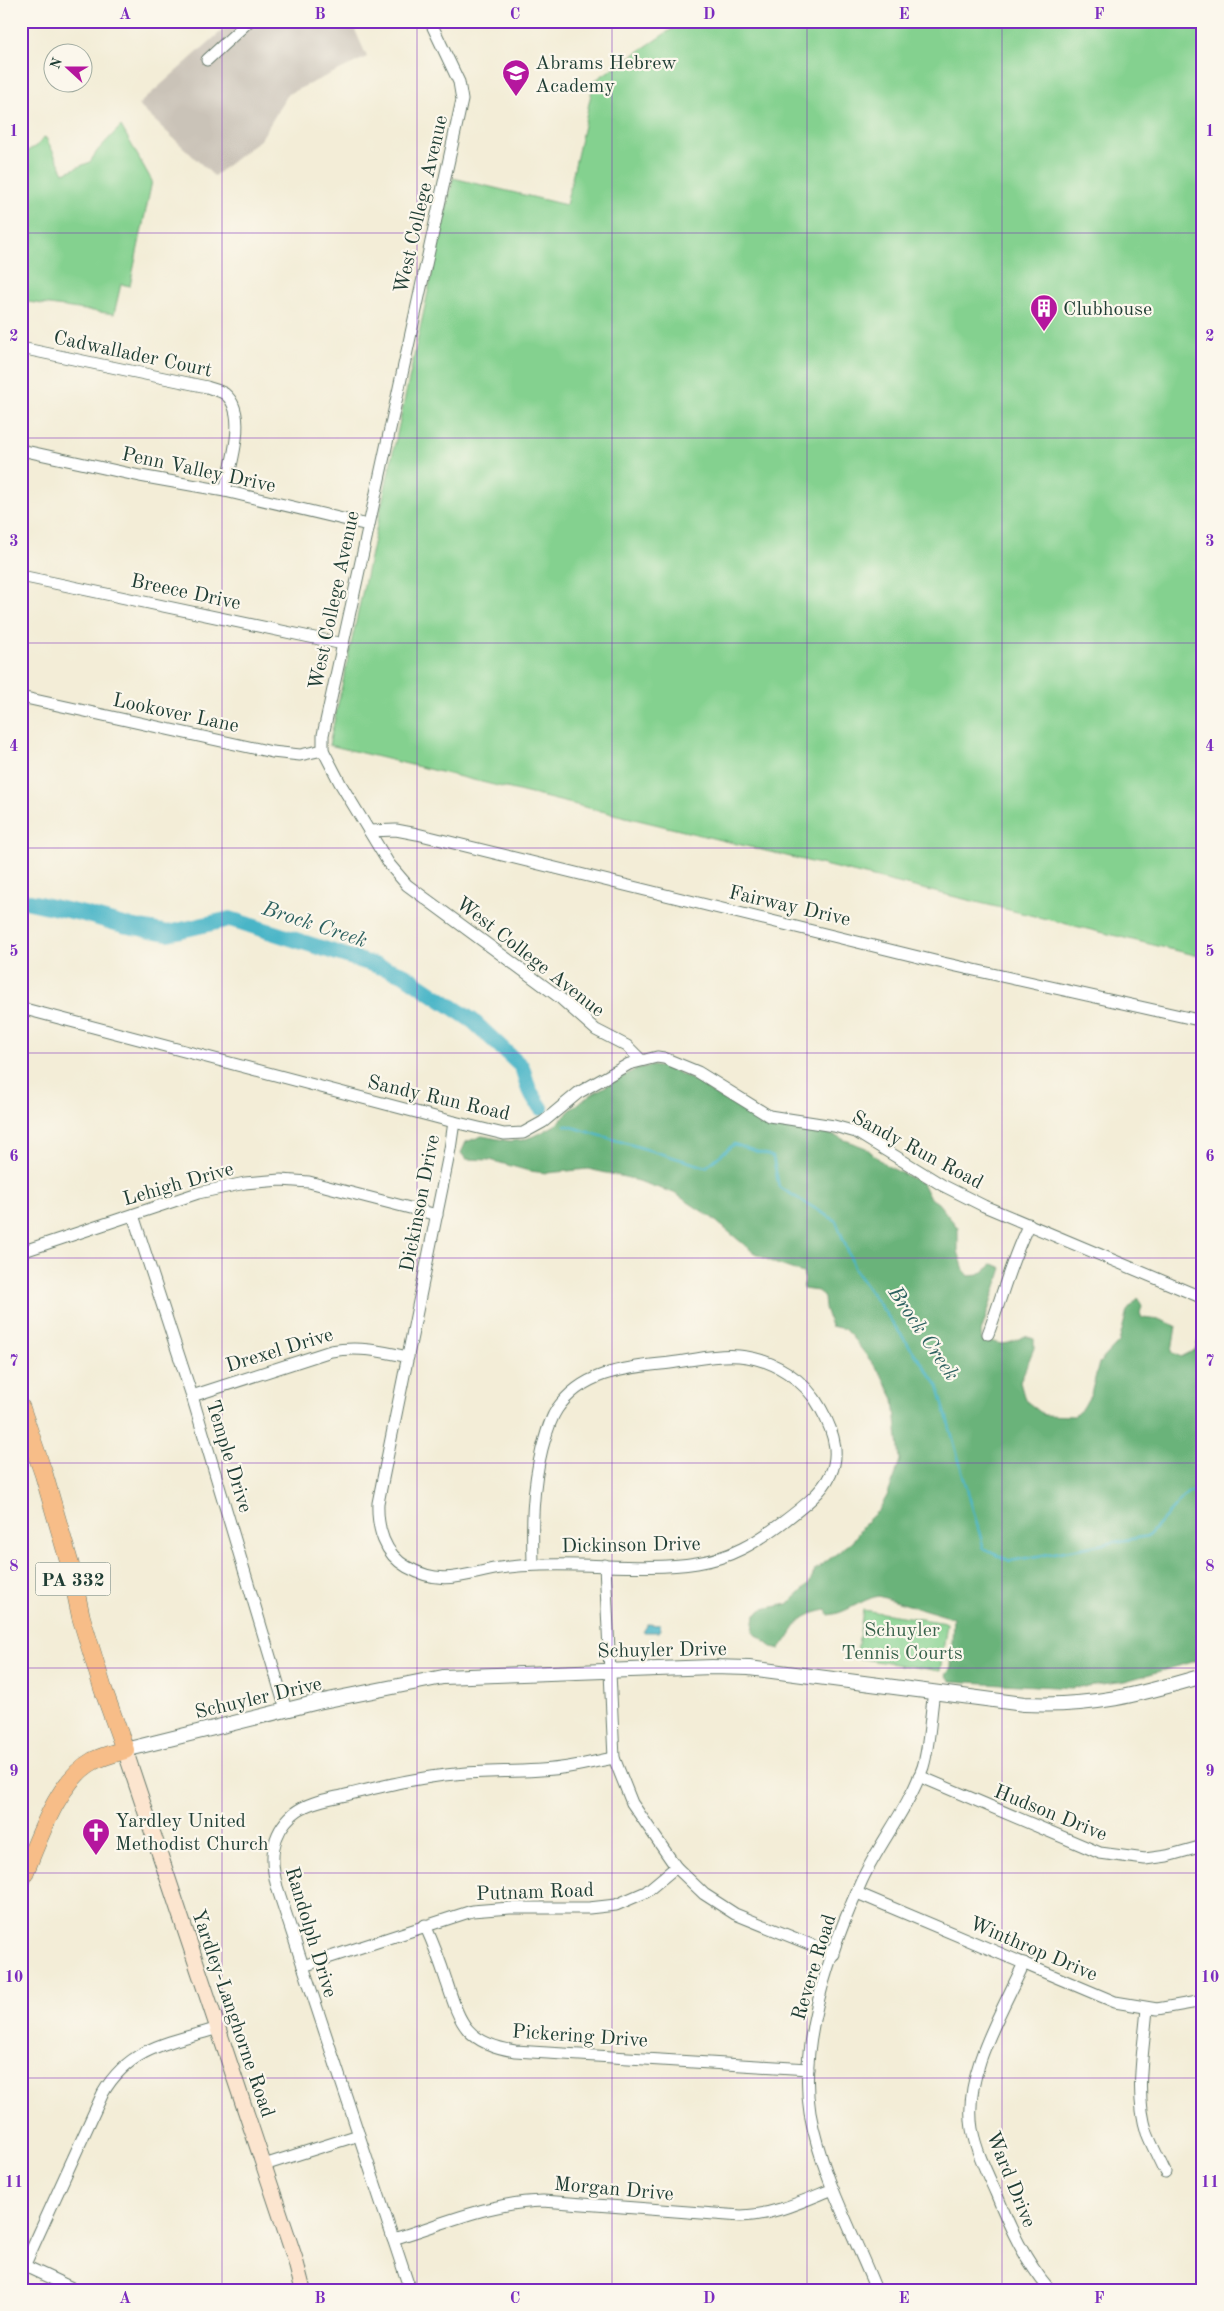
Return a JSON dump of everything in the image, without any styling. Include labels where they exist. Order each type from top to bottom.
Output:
[{"type":"main road","name":"PA 332","points":[[21,1408],[44,1475],[70,1565],[81,1617],[102,1689],[125,1750]]},
{"type":"main road","points":[[21,1881],[56,1804],[72,1778],[93,1761],[125,1750]]},
{"type":"main road","name":"Yardley-Langhorne Road","points":[[125,1750],[219,2028],[295,2259],[303,2290]]},
{"type":"street","points":[[208,60],[249,21]]},
{"type":"street","name":"West College Avenue","points":[[430,21],[459,82],[462,100],[323,735],[324,750],[340,783],[388,864],[407,885],[559,997],[596,1030],[627,1046],[641,1060]]},
{"type":"street","name":"Cadwallader Court","points":[[21,348],[207,387],[225,394],[235,406],[237,421],[225,491]]},
{"type":"street","name":"Penn Valley Drive","points":[[21,450],[140,476],[225,491],[368,525]]},
{"type":"street","name":"Breece Drive","points":[[21,576],[343,644]]},
{"type":"street","name":"Lookover Lane","points":[[21,697],[279,753],[300,755],[324,750]]},
{"type":"street","name":"Fairway Drive","points":[[369,830],[396,830],[417,834],[943,963],[1203,1021]]},
{"type":"street","name":"Sandy Run Road","points":[[21,1008],[504,1134],[523,1133],[543,1122],[578,1093],[629,1064],[641,1060],[664,1058],[685,1066],[769,1116],[834,1126],[856,1132],[942,1184],[1029,1224],[1203,1298]]},
{"type":"street","name":"Dickinson Drive","points":[[454,1122],[378,1503],[380,1528],[389,1550],[406,1566],[427,1575],[445,1578],[466,1577],[502,1568],[533,1565],[676,1565],[714,1560],[745,1549],[759,1541],[808,1503],[826,1483],[835,1456],[832,1431],[821,1408],[810,1392],[798,1380],[774,1366],[739,1356],[721,1356],[628,1367],[598,1375],[584,1383],[563,1402],[555,1412],[545,1436],[532,1498],[533,1565]]},
{"type":"street","name":"Lehigh Drive","points":[[21,1252],[223,1186],[281,1180],[329,1186],[436,1215]]},
{"type":"street","name":"Temple Drive","points":[[133,1215],[192,1396],[286,1710]]},
{"type":"street","points":[[988,1334],[1006,1287],[1016,1250],[1029,1224]]},
{"type":"street","name":"Drexel Drive","points":[[192,1396],[331,1351],[347,1348],[376,1350],[408,1357]]},
{"type":"street","points":[[605,1565],[614,1758],[632,1803],[676,1867],[704,1894],[729,1911],[834,1954]]},
{"type":"street","name":"Schuyler Drive","points":[[125,1750],[286,1710],[443,1677],[712,1666],[749,1668],[1024,1704],[1086,1704],[1130,1697],[1203,1676]]},
{"type":"street","name":"Revere Road","points":[[876,2290],[833,2189],[818,2146],[811,2115],[808,2069],[809,2047],[815,2014],[834,1954],[857,1893],[872,1860],[919,1776],[927,1746],[934,1692]]},
{"type":"street","name":"Randolph Drive","points":[[410,2290],[302,1966],[272,1867],[273,1846],[284,1824],[300,1809],[316,1802],[425,1778],[480,1772],[562,1768],[614,1758]]},
{"type":"street","name":"Hudson Drive","points":[[919,1776],[1100,1853],[1145,1859],[1167,1856],[1203,1846]]},
{"type":"street","name":"Putnam Road","points":[[302,1966],[456,1915],[486,1909],[589,1908],[616,1905],[646,1892],[676,1867]]},
{"type":"street","name":"Winthrop Drive","points":[[857,1893],[1108,2000],[1146,2008],[1177,2007],[1203,2000]]},
{"type":"street","name":"Pickering Drive","points":[[426,1925],[458,2016],[471,2033],[489,2045],[515,2051],[808,2069]]},
{"type":"street","name":"Ward Drive","points":[[1024,1963],[976,2073],[971,2096],[972,2126],[979,2153],[1020,2248],[1050,2290]]},
{"type":"street","points":[[1146,2008],[1142,2110],[1148,2132],[1165,2172]]},
{"type":"street","points":[[76,2290],[23,2270],[103,2092],[115,2075],[142,2052],[219,2028]]},
{"type":"street","points":[[264,2165],[359,2135]]},
{"type":"street","name":"Morgan Drive","points":[[393,2239],[478,2211],[524,2201],[741,2216],[765,2214],[833,2189]]},
{"type":"shaded area","points":[[233,21],[351,21],[367,57],[288,94],[261,139],[214,176],[138,105]]},
{"type":"green space","points":[[684,21],[1203,21],[1203,957],[329,745],[453,178],[566,205],[594,81]]},
{"type":"green space","points":[[121,126],[152,181],[130,286],[121,284],[114,314],[21,301],[21,154],[37,146],[44,137],[64,173],[90,162],[98,150]]},
{"type":"green space","points":[[652,1066],[667,1067],[703,1085],[712,1093],[760,1120],[780,1127],[819,1130],[866,1148],[887,1166],[922,1183],[929,1197],[938,1203],[958,1228],[958,1251],[964,1270],[969,1276],[979,1275],[993,1264],[1002,1268],[981,1332],[982,1341],[1004,1344],[1025,1336],[1034,1339],[1034,1348],[1020,1382],[1025,1400],[1044,1415],[1074,1416],[1083,1408],[1091,1394],[1099,1363],[1119,1342],[1127,1311],[1138,1298],[1142,1306],[1140,1313],[1142,1318],[1161,1320],[1176,1326],[1172,1352],[1181,1357],[1195,1350],[1203,1325],[1203,1659],[1125,1681],[1072,1688],[951,1681],[946,1675],[951,1668],[953,1618],[878,1596],[836,1614],[829,1615],[826,1610],[808,1615],[798,1623],[780,1649],[772,1647],[753,1632],[755,1614],[763,1609],[788,1604],[798,1595],[809,1584],[815,1570],[852,1542],[865,1523],[879,1510],[888,1494],[900,1460],[894,1399],[881,1374],[844,1329],[831,1326],[824,1298],[818,1291],[803,1289],[805,1280],[803,1273],[774,1263],[753,1252],[711,1217],[674,1193],[629,1178],[588,1169],[547,1173],[529,1171],[490,1160],[466,1159],[461,1153],[466,1142],[482,1136],[510,1141],[523,1140],[539,1134],[557,1124],[570,1110],[590,1095],[638,1068]]},
{"type":"green space","name":"Schuyler Tennis Courts","points":[[863,1610],[947,1623],[940,1671],[856,1658]]},
{"type":"water","points":[[648,1624],[660,1625],[661,1630],[658,1632],[643,1632]]},
{"type":"waterway","name":"Brock Creek","points":[[21,900],[123,925],[168,933],[230,919],[403,974],[473,1021],[522,1067],[529,1090],[541,1108]]},
{"type":"waterway","name":"Brock Creek","points":[[565,1125],[706,1167],[734,1144],[773,1157],[779,1187],[836,1221],[856,1272],[938,1386],[984,1549],[1010,1561],[1148,1536],[1188,1492],[1203,1489]]},
{"type":"place","name":"Abrams Hebrew Academy","points":[[516,97]]},
{"type":"place","name":"Clubhouse","points":[[1044,332]]},
{"type":"place","name":"Yardley United Methodist Church","points":[[96,1856]]}]
